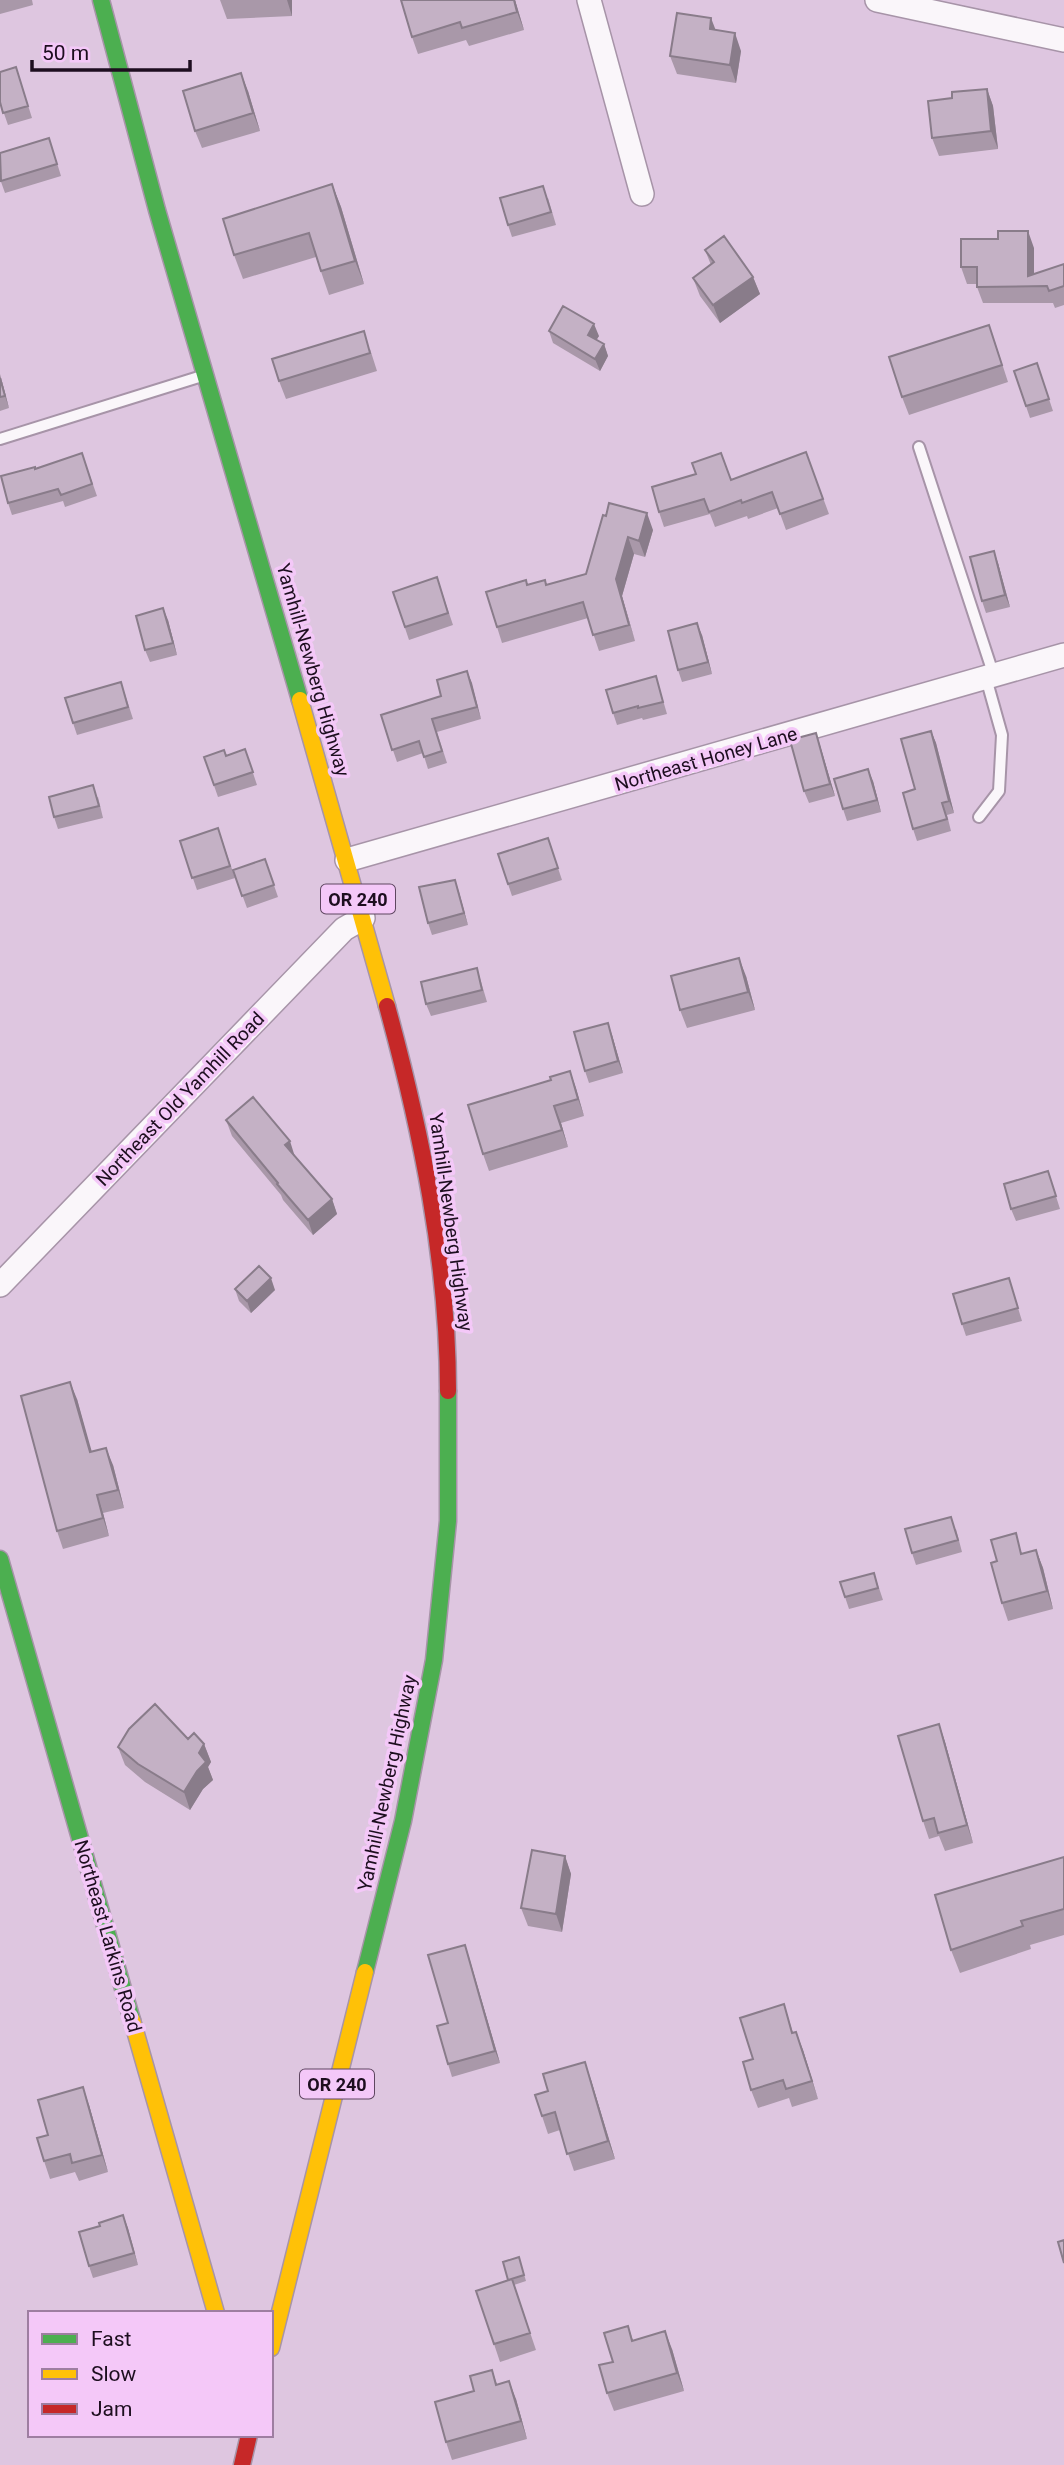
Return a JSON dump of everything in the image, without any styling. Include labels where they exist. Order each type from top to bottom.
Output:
[{"type":"main road","name":"Yamhill-Newberg Highway","points":[[101,0],[153,197],[347,860],[407,1080],[426,1174],[448,1353],[448,1521],[434,1660],[403,1821],[273,2340]]},
{"type":"main road","name":"Northeast Larkins Road","points":[[0,1559],[215,2311]]},
{"type":"main road","points":[[242,2465],[250,2437]]},
{"type":"street","points":[[589,0],[642,194]]},
{"type":"street","points":[[877,0],[1064,40]]},
{"type":"street","name":"Northeast Honey Lane","points":[[347,860],[1064,655]]},
{"type":"street","name":"Northeast Old Yamhill Road","points":[[0,1285],[344,929],[363,918]]},
{"type":"street","points":[[252,2437],[260,2465]]},
{"type":"lane","points":[[0,439],[205,375]]},
{"type":"lane","points":[[919,447],[990,677],[1002,735],[999,791],[978,817]]},
{"type":"building","points":[[401,0],[514,0],[517,12],[462,28],[460,22],[412,37]]},
{"type":"building","points":[[677,13],[711,18],[710,29],[735,33],[730,65],[670,56]]},
{"type":"building","points":[[16,67],[28,106],[3,113],[0,102],[0,72]]},
{"type":"building","points":[[241,73],[253,113],[195,131],[183,91]]},
{"type":"building","points":[[987,89],[991,131],[932,138],[928,101],[952,98],[952,92]]},
{"type":"building","points":[[49,138],[57,164],[1,181],[0,153]]},
{"type":"building","points":[[332,184],[355,261],[321,271],[309,233],[234,255],[223,219]]},
{"type":"building","points":[[543,186],[551,212],[508,225],[500,198]]},
{"type":"building","points":[[998,231],[1028,231],[1028,276],[1064,264],[1064,286],[1049,291],[1047,286],[977,287],[977,267],[961,267],[961,239],[998,239]]},
{"type":"building","points":[[724,236],[753,277],[713,305],[693,278],[714,262],[705,250]]},
{"type":"building","points":[[563,306],[594,324],[588,335],[604,344],[595,359],[549,331]]},
{"type":"building","points":[[989,325],[1002,365],[902,397],[889,357]]},
{"type":"building","points":[[364,331],[370,353],[279,381],[272,359]]},
{"type":"building","points":[[1037,363],[1049,399],[1026,406],[1014,371]]},
{"type":"building","points":[[0,378],[5,396],[0,397]]},
{"type":"building","points":[[806,452],[823,499],[780,514],[772,492],[709,512],[704,499],[659,512],[652,487],[696,474],[692,463],[721,453],[731,480]]},
{"type":"building","points":[[82,453],[92,484],[61,495],[58,489],[8,503],[1,476],[35,469]]},
{"type":"building","points":[[609,503],[647,513],[639,541],[628,537],[616,579],[629,625],[593,635],[583,602],[497,627],[486,592],[526,580],[527,585],[545,580],[546,585],[586,574]]},
{"type":"building","points":[[994,551],[1005,595],[982,601],[970,557]]},
{"type":"building","points":[[437,577],[448,613],[405,627],[393,592]]},
{"type":"building","points":[[163,608],[173,643],[145,650],[136,616]]},
{"type":"building","points":[[697,623],[708,662],[678,670],[668,631]]},
{"type":"building","points":[[467,671],[477,707],[432,719],[442,751],[424,757],[419,741],[392,750],[381,715],[441,696],[437,680]]},
{"type":"building","points":[[656,676],[663,702],[613,713],[606,690]]},
{"type":"building","points":[[121,682],[128,707],[73,723],[65,698]]},
{"type":"building","points":[[931,731],[949,801],[942,803],[947,819],[913,829],[903,793],[915,789],[901,739]]},
{"type":"building","points":[[816,733],[830,784],[804,791],[790,740]]},
{"type":"building","points":[[245,749],[253,772],[214,785],[204,757],[224,750],[226,756]]},
{"type":"building","points":[[868,769],[877,800],[843,809],[834,779]]},
{"type":"building","points":[[93,785],[99,806],[54,817],[49,797]]},
{"type":"building","points":[[218,828],[230,866],[192,878],[180,841]]},
{"type":"building","points":[[548,838],[558,868],[508,884],[498,854]]},
{"type":"building","points":[[265,859],[274,885],[242,896],[233,870]]},
{"type":"building","points":[[455,880],[464,913],[428,923],[419,887]]},
{"type":"building","points":[[739,958],[748,992],[680,1010],[671,976]]},
{"type":"building","points":[[477,968],[482,990],[426,1004],[421,982]]},
{"type":"building","points":[[608,1023],[618,1061],[585,1071],[574,1032]]},
{"type":"building","points":[[570,1071],[578,1099],[554,1106],[562,1130],[483,1154],[468,1105],[551,1080],[550,1077]]},
{"type":"building","points":[[253,1097],[290,1141],[285,1145],[332,1199],[308,1220],[226,1120]]},
{"type":"building","points":[[1048,1171],[1056,1196],[1011,1209],[1004,1184]]},
{"type":"building","points":[[259,1266],[271,1278],[247,1301],[235,1289]]},
{"type":"building","points":[[1009,1278],[1018,1308],[962,1324],[953,1294]]},
{"type":"building","points":[[70,1382],[90,1452],[106,1448],[118,1490],[97,1495],[103,1518],[57,1531],[21,1396]]},
{"type":"building","points":[[951,1517],[958,1540],[912,1553],[905,1529]]},
{"type":"building","points":[[1016,1533],[1021,1554],[1036,1550],[1047,1591],[1002,1603],[991,1563],[997,1561],[991,1540]]},
{"type":"building","points":[[874,1573],[878,1588],[845,1597],[840,1582]]},
{"type":"building","points":[[155,1704],[188,1739],[194,1733],[204,1744],[199,1753],[206,1762],[184,1792],[138,1764],[118,1747],[129,1729]]},
{"type":"building","points":[[939,1724],[967,1825],[938,1833],[934,1818],[923,1821],[898,1736]]},
{"type":"building","points":[[532,1850],[565,1856],[556,1914],[521,1908]]},
{"type":"building","points":[[1064,1857],[1064,1909],[1021,1921],[1023,1926],[951,1950],[935,1895]]},
{"type":"building","points":[[465,1945],[495,2051],[448,2064],[437,2026],[448,2023],[428,1955]]},
{"type":"building","points":[[784,2004],[792,2033],[796,2032],[812,2081],[786,2089],[783,2080],[751,2090],[743,2062],[753,2059],[740,2018]]},
{"type":"building","points":[[585,2062],[608,2141],[567,2154],[555,2112],[542,2116],[535,2095],[548,2091],[543,2074]]},
{"type":"building","points":[[83,2087],[102,2155],[72,2163],[70,2154],[44,2161],[37,2138],[48,2135],[38,2100]]},
{"type":"building","points":[[123,2215],[134,2253],[89,2266],[79,2232]]},
{"type":"building","points":[[1064,2240],[1064,2263],[1058,2242]]},
{"type":"building","points":[[519,2257],[524,2275],[508,2280],[503,2262]]},
{"type":"building","points":[[512,2279],[530,2333],[494,2344],[476,2291]]},
{"type":"building","points":[[628,2326],[632,2341],[665,2331],[677,2373],[607,2393],[599,2365],[613,2362],[604,2333]]},
{"type":"building","points":[[492,2370],[496,2385],[509,2381],[521,2421],[446,2442],[435,2402],[474,2391],[470,2376]]},
{"type":"traffic: fast","points":[[101,0],[157,210],[300,700]]},
{"type":"traffic: fast","points":[[365,1972],[403,1821],[434,1660],[448,1521],[448,1391]]},
{"type":"traffic: fast","points":[[0,1559],[132,2020]]},
{"type":"traffic: slow","points":[[300,700],[387,1006]]},
{"type":"traffic: slow","points":[[273,2340],[365,1972]]},
{"type":"traffic: slow","points":[[132,2020],[215,2311]]},
{"type":"traffic: jam","points":[[387,1006],[411,1100],[438,1245],[447,1342],[448,1391]]},
{"type":"traffic: jam","points":[[242,2465],[249,2437]]}]
